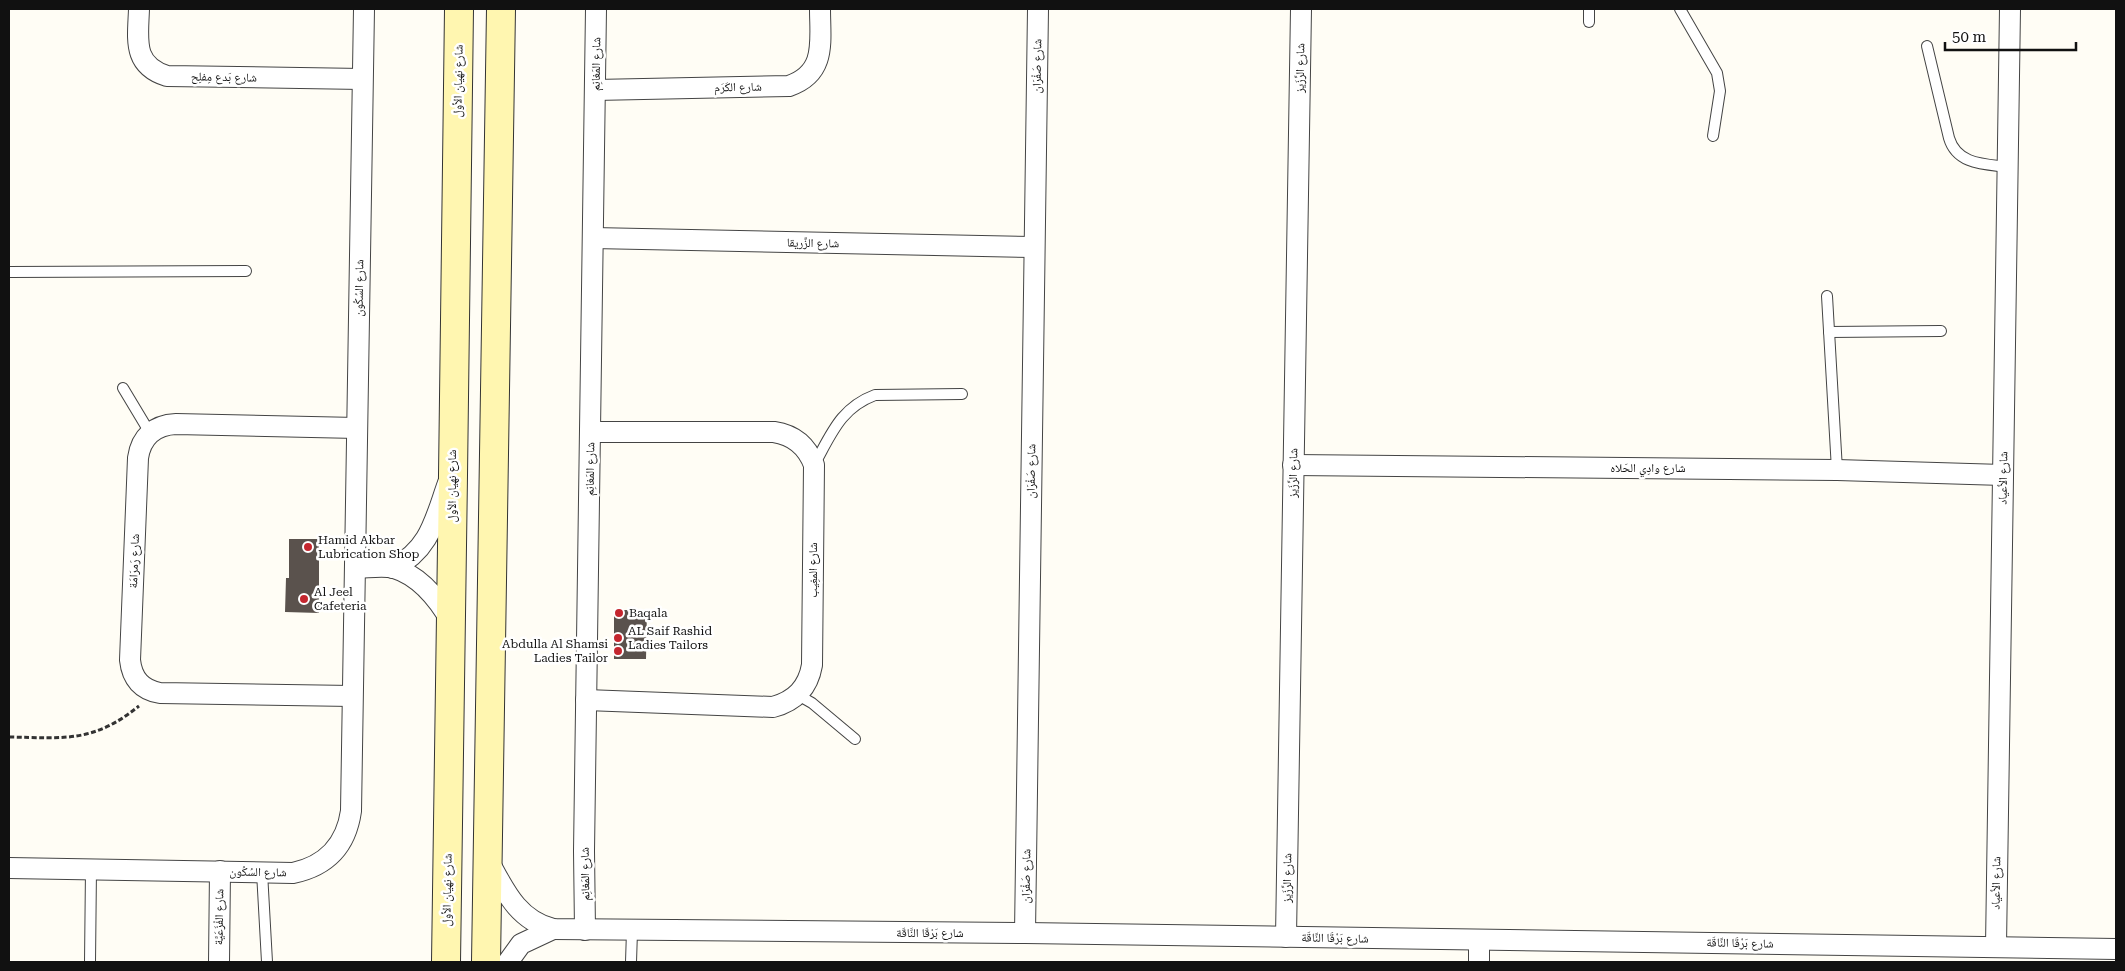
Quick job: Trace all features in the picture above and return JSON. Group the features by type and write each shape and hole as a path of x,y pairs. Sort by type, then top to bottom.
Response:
{"main road":[{"name":"شارع نهيان الأول","path":"446,962 453,624 451,476 459,9"},
{"path":"486,962 501,9"}],"street":[{"name":"شارع بَدع مِفلِح","path":"139,9 138,41 141,57 152,70 167,76 362,79"},
{"name":"شارع السُكُون","path":"9,868 293,873 310,868 326,860 341,843 351,812 364,9"},
{"name":"شارع المَغانِم","path":"585,930 586,700 596,9"},
{"name":"شارع الكَرَم","path":"595,90 789,86 810,74 818,60 820,9"},
{"name":"شارع صَفْرَان","path":"1025,933 1038,9"},
{"name":"شارع الرِّزَيز","path":"1286,938 1300,9"},
{"name":"شارع الأعياد","path":"1996,946 2010,9"},
{"name":"شارع الزِّريقا","path":"593,238 1034,247"},
{"path":"150,433 166,424 357,428"},
{"path":"590,432 781,433 801,443 814,465"},
{"name":"شارع رَمرَامَة","path":"150,433 143,440 138,458 130,660 133,676 138,683 152,692"},
{"name":"شارع المغِيب","path":"798,695 808,681 812,665 814,465"},
{"name":"شارع وادِي الحَلاه","path":"1293,465 1836,470 2003,475"},
{"path":"355,568 393,568 406,561 427,539 451,476"},
{"path":"393,568 422,584 440,603 453,624"},
{"path":"152,692 352,696"},
{"path":"586,700 763,707 782,704 798,695"},
{"name":"شارع بَرْقَا النَّاقَة","path":"488,860 506,892 522,913 531,921 553,929 1025,933 1286,938 1996,946 2017,955 2116,949"},
{"name":"شارع الفْزَعَيَّة","path":"219,962 220,871"},
{"name":"شارع بَرْقَا النَّاقَة","path":"508,962 521,944 553,929"},
{"path":"1479,940 1479,962"}],"lane":[{"path":"1589,9 1589,22"},
{"path":"1680,9 1717,73 1719,99 1713,136"},
{"path":"1927,46 1949,138 1955,151 1966,160 2008,167"},
{"path":"9,272 246,271"},
{"path":"1827,296 1836,470"},
{"path":"1829,332 1941,331"},
{"path":"123,388 150,433"},
{"path":"814,465 841,418 862,400 875,395 962,394"},
{"path":"798,695 812,703 855,739"},
{"path":"90,962 92,869"},
{"path":"262,872 267,962"},
{"path":"632,931 632,962"}],"path":[{"path":"9,736 76,738 93,733 126,717 152,692"}],"building":[{"path":"289,539 319,539 319,613 285,612 286,578 289,578"},
{"path":"614,610 647,610 646,659 614,659"}],"place":[{"name":"Hamid Akbar Lubrication Shop","path":"308,547"},
{"name":"Al Jeel Cafeteria","path":"304,599"},
{"name":"Baqala","path":"619,613"},
{"name":"AL Saif Rashid Ladies Tailors","path":"618,638"},
{"name":"Abdulla Al Shamsi Ladies Tailor","path":"618,651"}]}
